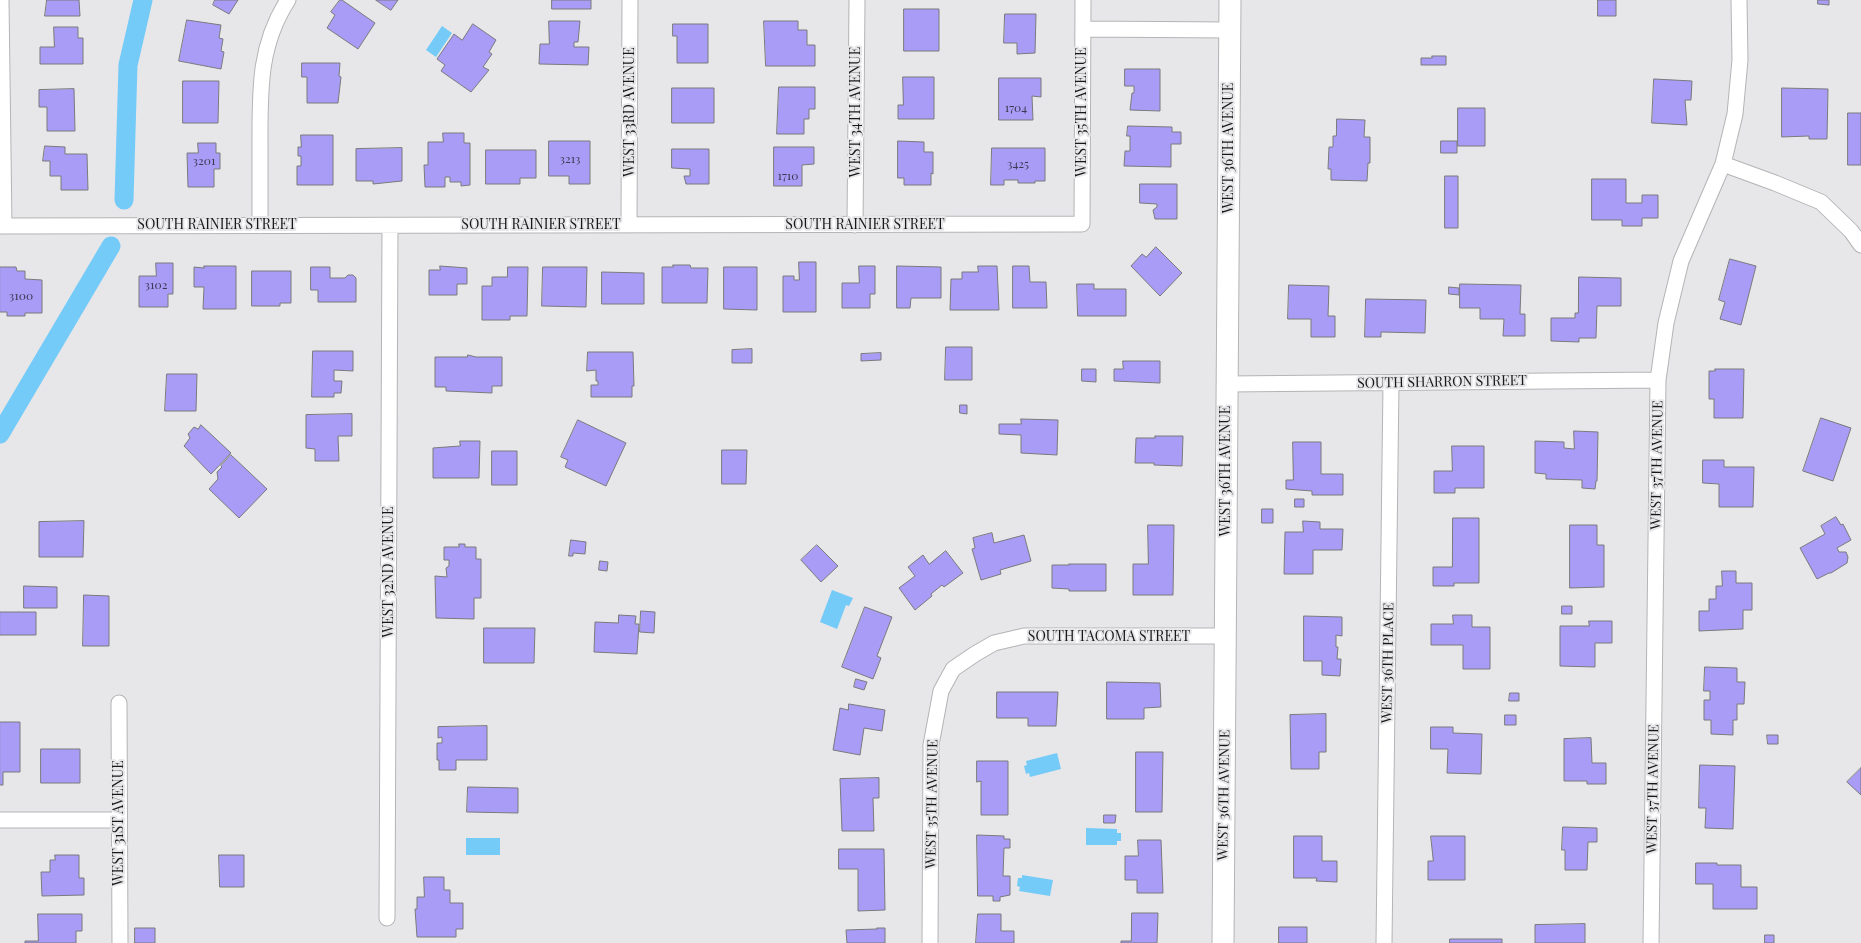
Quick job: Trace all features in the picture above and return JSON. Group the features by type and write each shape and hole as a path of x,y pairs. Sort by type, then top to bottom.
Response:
{"street":[{"path":"1,0 2,226"},
{"path":"260,226 260,90 264,60 270,34 288,0"},
{"name":"WEST 33RD AVENUE","path":"629,225 630,0"},
{"name":"WEST 34TH AVENUE","path":"855,225 857,0"},
{"name":"WEST 35TH AVENUE","path":"1082,224 1083,0"},
{"name":"WEST 36TH AVENUE","path":"1223,943 1230,0"},
{"name":"WEST 37TH AVENUE","path":"1651,943 1658,380 1666,323 1681,261 1723,164 1735,114 1740,60 1739,0"},
{"path":"1083,29 1230,30"},
{"path":"1723,164 1821,202 1856,228 1861,245"},
{"name":"SOUTH RAINIER STREET","path":"2,226 1082,224"},
{"name":"WEST 32ND AVENUE","path":"387,918 390,226"},
{"name":"SOUTH SHARRON STREET","path":"1227,384 1658,380"},
{"name":"WEST 36TH PLACE","path":"1384,943 1390,383"},
{"name":"SOUTH TACOMA STREET","path":"953,669 994,644 1024,636 1226,636"},
{"name":"WEST 35TH AVENUE","path":"930,943 931,745 941,691 953,669"},
{"name":"WEST 31ST AVENUE","path":"119,703 120,943"},
{"path":"0,820 119,820"}],"water":[{"path":"442,26 452,33 436,57 426,50"},
{"path":"832,590 853,598 849,606 846,605 837,629 820,622"},
{"path":"1057,753 1061,769 1030,777 1029,773 1026,774 1024,766 1027,765 1026,761"},
{"path":"1086,828 1117,829 1117,833 1121,833 1121,841 1117,841 1117,845 1086,845"},
{"path":"466,838 500,838 500,855 466,855"},
{"path":"1022,875 1053,880 1050,896 1019,891 1020,887 1017,886 1018,878 1022,878"}],"building":[{"path":"47,0 79,0 80,16 45,16"},
{"path":"215,0 238,0 229,14 213,5"},
{"path":"340,0 375,23 358,49 327,28 335,15 331,12"},
{"path":"376,0 398,0 391,10"},
{"path":"552,0 591,0 591,9 552,9"},
{"path":"1598,0 1616,0 1616,16 1598,16"},
{"path":"1818,0 1829,0 1829,5 1818,4"},
{"path":"904,9 939,9 939,51 904,51"},
{"path":"1005,14 1036,14 1035,53 1017,54 1017,43 1004,43"},
{"path":"187,20 221,25 219,38 223,39 221,51 224,52 221,69 179,61"},
{"path":"549,21 580,21 578,42 574,42 574,47 589,47 588,65 539,64 540,44 549,44"},
{"path":"764,21 798,21 798,30 807,30 807,45 815,45 815,66 766,66"},
{"path":"473,24 496,40 489,52 492,54 483,67 489,70 471,92 441,71 445,65 437,59 454,34 462,40"},
{"path":"673,24 708,24 708,63 677,63 677,36 673,36"},
{"path":"54,27 78,27 78,38 83,38 83,64 40,64 40,47 54,47"},
{"path":"1432,56 1446,56 1446,65 1421,65 1421,58 1432,58"},
{"path":"302,63 340,63 339,76 341,77 338,103 307,103 307,77 302,77"},
{"path":"1125,69 1160,69 1160,111 1130,110 1134,86 1125,86"},
{"path":"903,77 934,77 934,119 898,119 898,105 903,105"},
{"path":"999,78 1041,78 1041,97 1032,96 1033,120 999,120"},
{"path":"1654,79 1692,81 1691,100 1685,100 1687,125 1652,123"},
{"path":"183,81 219,81 218,123 183,123"},
{"path":"779,87 815,87 815,109 809,109 809,119 804,119 804,134 777,134"},
{"path":"672,88 714,88 714,123 672,123"},
{"path":"1782,88 1828,89 1827,139 1809,139 1809,136 1782,137"},
{"path":"74,89 75,131 47,131 47,107 39,107 39,90"},
{"path":"1458,108 1485,108 1485,146 1458,146"},
{"path":"1848,113 1861,113 1861,165 1848,165"},
{"path":"1337,119 1365,120 1364,137 1370,137 1370,163 1368,163 1367,181 1331,180 1331,169 1328,169 1329,147 1333,147 1333,136 1336,136"},
{"path":"1128,126 1172,127 1172,132 1181,132 1181,144 1171,144 1171,167 1124,166 1125,151 1130,151 1130,136 1127,136"},
{"path":"443,133 464,133 464,143 470,143 470,185 461,186 461,182 450,182 450,177 445,177 445,187 425,187 424,165 428,165 428,142 443,142"},
{"path":"301,135 333,135 333,185 297,185 297,166 301,166 301,156 298,156 298,147 301,147"},
{"path":"549,141 590,141 590,184 569,184 569,176 549,176"},
{"path":"898,141 924,142 924,152 933,152 933,174 931,173 931,185 904,185 904,178 898,178"},
{"path":"1441,141 1457,141 1457,153 1441,153"},
{"path":"198,143 216,143 216,153 220,153 220,169 214,169 214,187 188,187 187,153 198,153"},
{"path":"45,146 65,147 65,154 87,154 88,190 61,190 61,176 50,176 50,161 43,161"},
{"path":"774,147 814,147 814,164 802,165 802,186 774,186"},
{"path":"402,148 402,181 373,184 373,181 356,181 356,149"},
{"path":"992,148 1045,148 1045,181 1035,181 1035,183 1018,183 1018,180 1004,180 1004,185 991,185"},
{"path":"672,149 709,149 709,184 686,184 684,176 690,176 690,169 672,168"},
{"path":"486,150 536,150 536,178 520,178 520,184 486,184"},
{"path":"1445,176 1458,176 1458,228 1445,228"},
{"path":"1592,179 1626,179 1626,203 1642,203 1642,195 1658,195 1658,218 1642,218 1642,226 1622,226 1622,220 1592,220"},
{"path":"1140,184 1177,184 1177,219 1155,219 1153,210 1157,207 1157,204 1140,203"},
{"path":"1156,247 1182,273 1160,296 1131,266 1142,254 1146,257"},
{"path":"1730,259 1756,266 1741,325 1720,319 1725,302 1719,300"},
{"path":"799,262 816,262 816,312 783,312 783,276 794,276 794,280 799,280"},
{"path":"156,263 173,263 173,294 168,294 168,307 139,307 139,276 156,276"},
{"path":"673,265 690,265 691,268 708,268 707,303 662,303 662,267 673,267"},
{"path":"204,266 236,266 236,309 203,309 204,287 194,287 194,267 204,268"},
{"path":"440,266 467,268 467,284 457,284 457,295 429,295 429,270 440,270"},
{"path":"859,266 875,266 875,294 870,294 870,308 842,308 842,283 859,283"},
{"path":"897,266 941,267 941,298 911,298 910,308 897,308"},
{"path":"978,266 997,266 999,310 950,310 951,279 962,279 962,272 978,272"},
{"path":"1013,266 1029,266 1030,282 1046,282 1047,308 1013,308"},
{"path":"0,267 16,267 17,271 25,271 25,279 42,280 42,313 25,313 25,316 7,316 7,312 0,312"},
{"path":"311,267 330,267 330,278 345,278 348,275 353,275 356,278 356,302 318,302 318,290 311,290"},
{"path":"508,267 528,267 527,316 510,316 510,320 482,320 482,286 492,286 492,277 507,277"},
{"path":"543,267 587,267 586,307 542,306"},
{"path":"724,267 757,267 757,310 724,309"},
{"path":"252,271 291,271 291,303 280,303 280,306 252,306"},
{"path":"602,272 644,273 644,304 602,304"},
{"path":"1579,277 1621,278 1621,306 1597,306 1596,338 1579,338 1579,342 1551,341 1551,318 1575,318 1575,313 1578,313"},
{"path":"1077,284 1094,284 1094,289 1126,289 1126,316 1078,316"},
{"path":"1460,284 1521,285 1520,314 1525,314 1525,336 1503,336 1504,319 1480,319 1480,308 1460,308"},
{"path":"1289,285 1329,286 1328,316 1335,316 1335,337 1311,337 1311,319 1288,319"},
{"path":"1449,287 1459,288 1459,295 1449,294"},
{"path":"1366,299 1426,300 1425,333 1381,332 1381,337 1365,337"},
{"path":"946,347 972,347 972,380 945,380"},
{"path":"752,349 752,363 732,363 732,350"},
{"path":"313,351 353,351 353,371 334,370 334,381 342,381 341,393 334,393 334,397 312,397"},
{"path":"588,352 633,352 634,386 632,386 632,397 591,397 591,385 598,385 598,381 596,381 596,370 587,371"},
{"path":"881,353 881,360 861,361 861,354"},
{"path":"468,355 476,357 502,357 502,386 492,386 492,393 446,391 446,387 435,387 435,357 467,357"},
{"path":"1123,361 1160,361 1160,383 1114,381 1114,369 1123,369"},
{"path":"1082,369 1096,369 1096,382 1082,381"},
{"path":"1715,369 1744,369 1743,418 1714,418 1714,399 1709,399 1709,371 1715,371"},
{"path":"167,374 197,374 196,411 165,411"},
{"path":"960,405 967,405 967,414 960,413"},
{"path":"352,414 352,436 338,436 339,461 315,461 315,449 306,448 306,415"},
{"path":"1821,418 1851,428 1833,481 1803,471"},
{"path":"1021,419 1058,420 1057,455 1021,453 1021,435 999,434 999,424 1021,424"},
{"path":"578,420 626,443 606,486 565,467 568,460 561,457"},
{"path":"201,425 231,453 211,474 184,446 190,438 188,434 194,427 198,429"},
{"path":"1574,431 1598,432 1597,481 1595,489 1582,488 1582,480 1546,479 1546,474 1535,473 1535,441 1564,442 1564,448 1574,449"},
{"path":"1155,436 1183,436 1182,466 1154,465 1154,463 1135,463 1136,438 1155,438"},
{"path":"460,441 480,441 479,478 433,478 433,448 460,446"},
{"path":"1293,442 1321,442 1321,474 1343,474 1343,495 1312,495 1312,491 1286,489 1286,480 1293,480"},
{"path":"1452,446 1484,446 1484,488 1455,488 1455,493 1434,493 1434,471 1452,471"},
{"path":"722,450 747,450 746,484 722,484"},
{"path":"492,451 517,451 517,485 492,485"},
{"path":"231,455 267,489 239,518 209,489 218,479 217,472"},
{"path":"1703,460 1724,460 1724,467 1754,467 1753,507 1719,507 1719,484 1703,483"},
{"path":"1295,499 1304,499 1304,507 1295,507"},
{"path":"1262,509 1273,509 1273,523 1262,523"},
{"path":"1836,517 1841,525 1843,524 1851,540 1837,548 1839,552 1846,552 1848,557 1847,563 1831,573 1817,579 1800,548 1825,534 1821,526"},
{"path":"1453,518 1479,518 1479,583 1454,583 1454,586 1433,586 1433,567 1452,567"},
{"path":"84,521 83,557 39,557 39,522"},
{"path":"1303,521 1320,522 1320,529 1343,529 1342,550 1313,550 1313,574 1284,574 1285,532 1303,532"},
{"path":"1148,525 1174,525 1173,595 1133,595 1133,564 1148,564"},
{"path":"1570,525 1597,525 1597,545 1604,545 1604,587 1570,588"},
{"path":"992,533 994,543 1024,535 1031,561 1000,570 1001,574 981,580 972,549 975,548 973,538"},
{"path":"571,540 586,542 585,554 573,553 573,556 569,556"},
{"path":"459,544 465,544 465,547 476,547 476,559 481,559 481,598 474,598 474,619 436,618 435,576 447,577 446,568 449,566 449,560 444,560 444,547 459,547"},
{"path":"817,545 838,566 821,582 801,560"},
{"path":"946,551 963,573 944,587 942,585 931,594 932,596 915,610 899,588 915,576 908,567 923,555 929,564"},
{"path":"600,561 608,562 607,571 599,570"},
{"path":"1106,564 1106,591 1069,591 1069,589 1052,588 1052,565"},
{"path":"1722,571 1736,571 1736,583 1752,583 1752,610 1743,610 1743,629 1699,631 1699,611 1709,611 1709,599 1716,599 1716,586 1722,586"},
{"path":"24,586 57,587 57,608 24,608"},
{"path":"84,595 109,596 109,646 83,646"},
{"path":"1562,606 1572,606 1572,614 1562,614"},
{"path":"865,607 892,617 877,656 881,658 873,679 842,667"},
{"path":"641,611 655,612 654,633 640,632"},
{"path":"0,612 36,612 36,635 0,635"},
{"path":"619,615 636,616 635,624 639,624 637,654 594,652 595,622 618,623"},
{"path":"1453,615 1472,615 1472,627 1490,627 1490,669 1463,669 1463,645 1431,645 1431,624 1453,624"},
{"path":"1304,616 1342,617 1342,636 1336,635 1336,647 1338,647 1337,659 1341,659 1340,676 1322,675 1322,661 1304,661"},
{"path":"1589,621 1612,621 1612,643 1595,643 1595,667 1560,666 1560,626 1589,626"},
{"path":"484,628 535,628 534,663 484,663"},
{"path":"1705,667 1737,668 1737,682 1745,682 1744,704 1737,704 1737,720 1733,720 1733,735 1711,734 1711,720 1704,720 1704,700 1710,700 1710,691 1704,691"},
{"path":"856,679 867,682 864,690 854,687"},
{"path":"1107,682 1160,683 1161,707 1144,708 1144,719 1107,719"},
{"path":"997,692 1058,692 1056,726 1028,726 1028,718 997,718"},
{"path":"1510,693 1519,693 1519,701 1509,701"},
{"path":"849,704 885,710 882,731 864,728 860,755 833,750 840,708 848,710"},
{"path":"1326,714 1326,752 1319,752 1319,769 1291,769 1290,715"},
{"path":"1505,715 1516,715 1516,725 1505,725"},
{"path":"0,722 20,722 20,772 3,772 3,785 0,785"},
{"path":"487,726 487,760 456,760 456,770 439,770 439,760 437,760 437,743 442,743 442,737 438,738 438,727"},
{"path":"1431,727 1453,727 1453,733 1482,734 1481,774 1447,773 1448,749 1431,749"},
{"path":"1767,735 1778,735 1778,744 1768,744"},
{"path":"1591,738 1592,763 1606,763 1606,784 1587,784 1587,781 1564,781 1564,739"},
{"path":"41,749 80,749 80,783 41,783"},
{"path":"1136,752 1163,752 1162,812 1136,812"},
{"path":"977,761 1008,761 1008,815 981,815 981,781 977,782"},
{"path":"1700,765 1735,766 1733,829 1705,828 1706,808 1699,808"},
{"path":"1861,768 1861,795 1847,782"},
{"path":"879,778 879,798 873,798 874,831 842,831 840,779"},
{"path":"468,787 518,788 518,813 467,812"},
{"path":"1104,815 1116,815 1115,823 1104,823"},
{"path":"1563,827 1597,828 1597,842 1588,842 1587,870 1565,870 1565,850 1562,850"},
{"path":"977,835 1004,836 1004,839 1010,839 1010,848 1004,848 1003,876 1010,876 1010,895 1000,897 1000,901 993,901 993,896 978,896"},
{"path":"1294,836 1322,836 1322,861 1337,861 1337,882 1316,881 1317,878 1294,878"},
{"path":"1431,836 1465,836 1465,880 1428,880 1428,861 1433,861"},
{"path":"1138,840 1161,840 1163,893 1137,893 1137,880 1125,880 1125,856 1138,856"},
{"path":"839,849 884,849 885,910 858,911 858,869 839,869"},
{"path":"55,855 79,855 79,878 84,878 84,895 42,896 41,872 50,872 50,860 55,860"},
{"path":"219,855 244,855 244,887 220,887"},
{"path":"1696,863 1741,865 1741,887 1757,887 1757,909 1713,909 1713,884 1696,884"},
{"path":"424,877 444,877 444,890 450,890 450,903 463,903 463,929 456,929 456,937 417,937 415,909 417,909 417,897 424,897"},
{"path":"1132,913 1158,913 1157,943 1121,943 1121,941 1131,941"},
{"path":"38,914 82,914 82,931 76,931 76,943 25,943 25,941 38,941"},
{"path":"978,914 1001,914 1001,931 1014,931 1014,943 976,943"},
{"path":"1585,924 1585,943 1535,943 1535,925"},
{"path":"1279,927 1307,927 1307,943 1279,943"},
{"path":"135,928 155,928 155,943 135,943"},
{"path":"885,928 885,943 847,943 846,930"},
{"path":"1765,935 1774,935 1774,943 1765,943"},
{"path":"1450,939 1502,939 1502,943 1450,943"}],"waterway":[{"path":"124,200 128,65 143,0"},
{"path":"0,434 111,246"}]}
